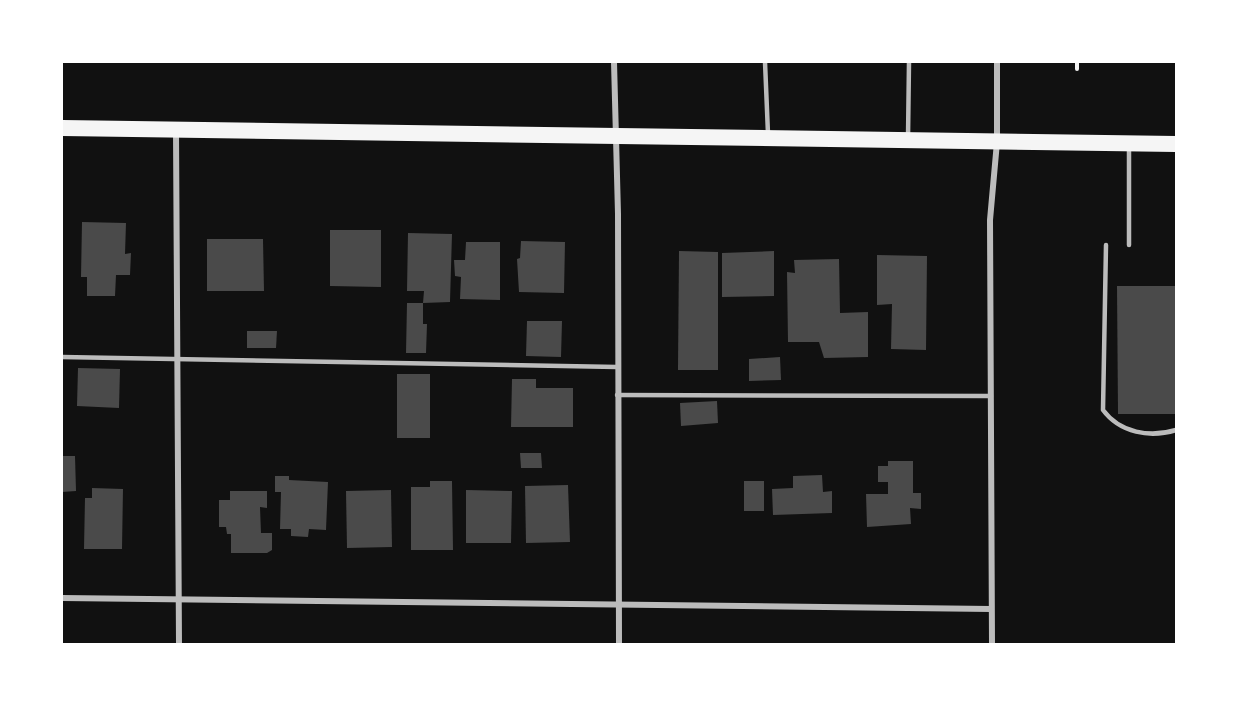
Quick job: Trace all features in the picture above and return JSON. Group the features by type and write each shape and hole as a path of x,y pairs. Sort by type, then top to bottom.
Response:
{"highway":[{"path":"62,129 1176,144"}],"street":[{"path":"614,62 617,136 619,645"},
{"path":"993,645 990,220 998,142 997,62"},
{"path":"176,130 179,645"},
{"path":"62,598 179,598 619,607 991,609"}],"lane":[{"path":"765,62 768,139"},
{"path":"908,141 909,62"},
{"path":"1129,144 1129,245"},
{"path":"1106,245 1103,410 1113,423 1134,432 1166,433 1176,430"},
{"path":"62,357 177,361 617,367"},
{"path":"617,395 992,396"}],"path":[{"path":"1077,62 1077,69"}],"building":[{"path":"82,222 126,223 125,254 131,253 130,275 116,275 115,296 87,296 87,277 81,277"},
{"path":"330,230 381,230 381,287 330,286"},
{"path":"408,233 452,234 450,302 423,303 424,291 407,291"},
{"path":"207,239 263,239 264,291 207,291"},
{"path":"521,241 565,242 564,293 519,292 517,259 520,258"},
{"path":"466,242 500,242 500,300 460,299 461,277 455,276 454,260 465,260"},
{"path":"679,251 718,252 718,370 678,370"},
{"path":"774,251 774,296 722,297 722,253"},
{"path":"877,255 927,256 926,350 891,349 892,304 877,305"},
{"path":"839,259 840,313 868,312 868,357 824,358 819,342 788,342 787,272 795,273 794,260"},
{"path":"1117,286 1175,286 1175,414 1118,414"},
{"path":"407,303 423,303 423,324 427,324 426,353 406,353"},
{"path":"527,321 562,321 561,357 526,356"},
{"path":"247,331 277,331 276,348 247,348"},
{"path":"780,357 781,380 749,381 749,359"},
{"path":"78,368 120,369 119,408 77,406"},
{"path":"397,374 430,374 430,438 397,438"},
{"path":"512,379 536,379 536,388 573,388 573,427 511,427"},
{"path":"717,401 718,423 681,426 680,403"},
{"path":"520,453 541,453 542,468 521,468"},
{"path":"62,456 75,456 76,491 62,492"},
{"path":"888,461 913,461 913,493 921,493 921,509 910,508 911,524 867,527 866,494 888,494 888,482 878,482 878,466 888,466"},
{"path":"822,475 823,492 832,491 832,513 773,515 772,489 793,488 793,476"},
{"path":"275,476 289,476 289,480 328,482 326,530 309,529 308,537 291,536 291,529 280,529 281,492 275,492"},
{"path":"430,481 452,481 453,550 411,550 411,487 430,487"},
{"path":"744,481 764,481 764,511 744,511"},
{"path":"568,485 570,542 526,543 525,486"},
{"path":"92,488 123,489 122,549 84,549 85,498 92,498"},
{"path":"391,490 392,547 347,548 346,491"},
{"path":"466,490 512,491 511,543 466,543"},
{"path":"230,491 267,491 267,508 260,507 261,533 272,533 272,550 267,553 231,553 231,534 227,534 226,527 219,527 219,500 230,500"}]}
